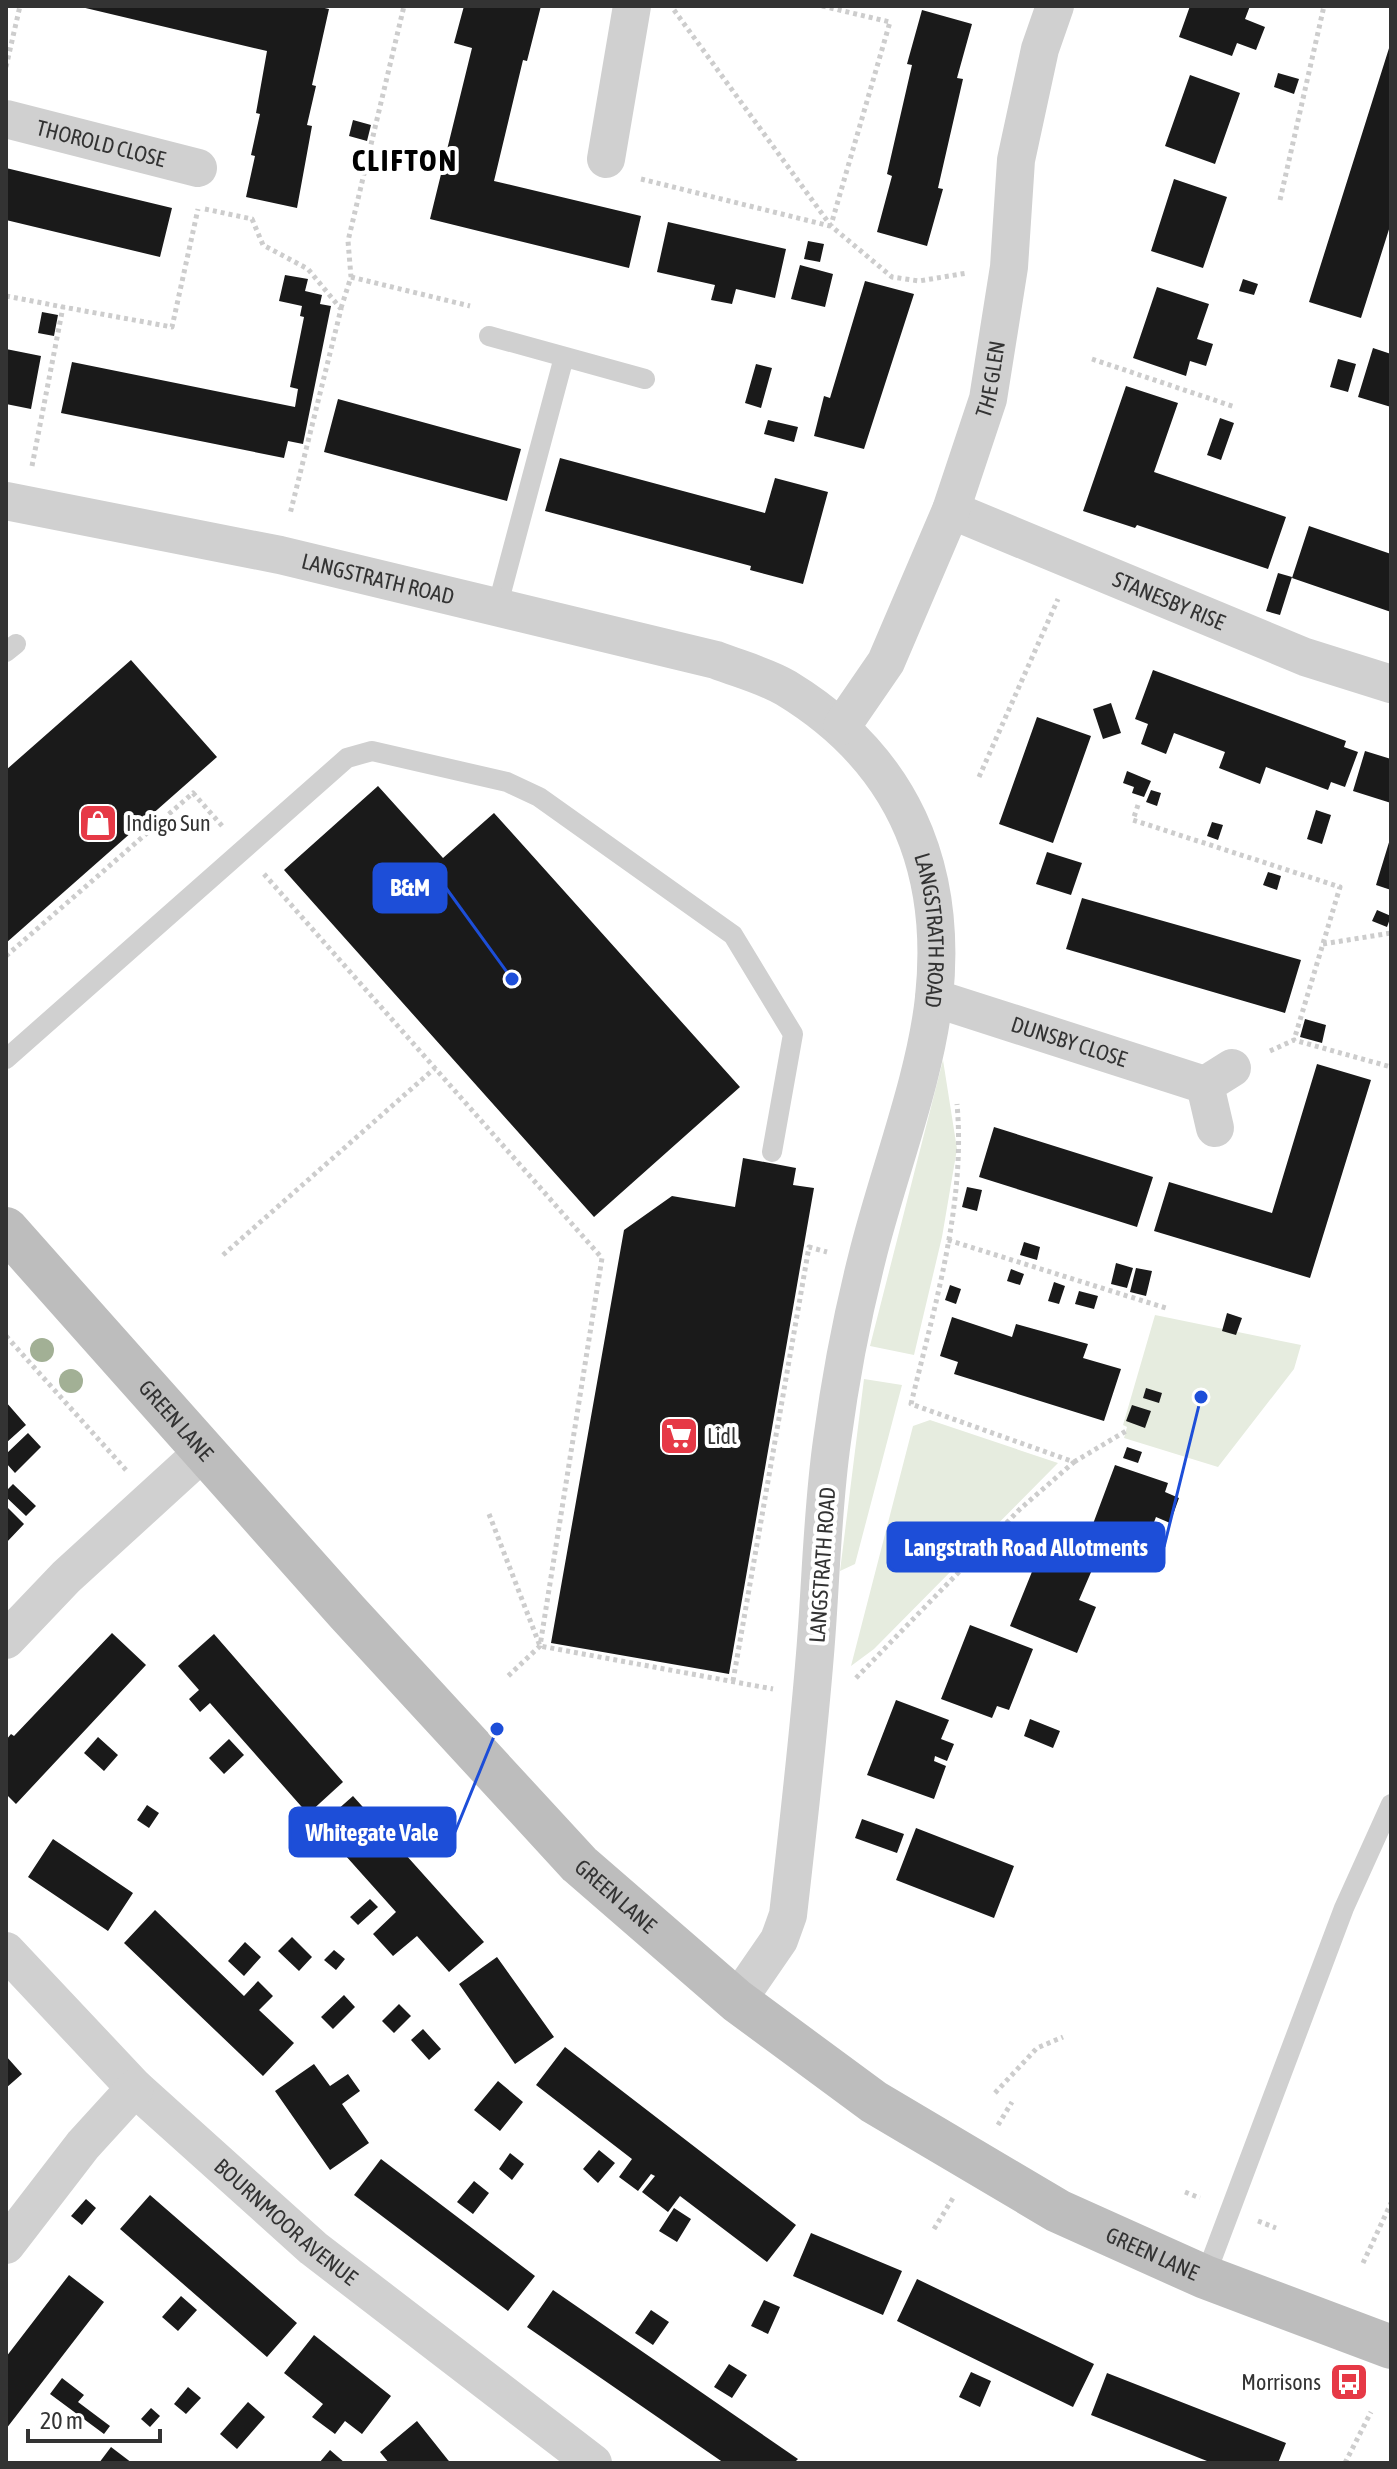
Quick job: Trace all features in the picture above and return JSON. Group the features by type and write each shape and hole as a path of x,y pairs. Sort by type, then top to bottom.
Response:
{"street":[{"path":"606,159 632,6"},
{"name":"THE GLEN","path":"842,726 886,662 951,510 988,399 1009,267 1016,160 1040,49 1055,6"},
{"name":"THOROLD CLOSE","path":"6,119 198,168"},
{"name":"LANGSTRATH ROAD","path":"15,503 280,555 716,660 783,686 842,726 876,763 905,810 923,858 937,930 934,998 927,1039 866,1260 832,1442 812,1697 788,1915 779,1940 737,2001"},
{"name":"STANESBY RISE","path":"951,510 1305,657 1391,684"},
{"name":"DUNSBY CLOSE","path":"934,998 1218,1077"},
{"path":"1215,1128 1218,1077"},
{"name":"GREEN LANE","path":"6,1229 579,1864 737,2001 874,2102 1058,2211 1205,2277 1391,2347"},
{"path":"6,1640 66,1577 204,1451"},
{"name":"BOURNMOOR AVENUE","path":"6,1951 135,2088 313,2248 593,2463"},
{"path":"6,2245 83,2145 135,2088"}],"lane":[{"path":"489,336 645,379"},
{"path":"497,608 564,357"},
{"path":"6,1059 347,758 372,751 507,782 539,797 733,935 793,1034 772,1152"},
{"path":"1205,2277 1344,1908 1391,1804"}],"path":[{"path":"6,67 20,6"},
{"path":"280,555 351,277 348,241 404,6"},
{"path":"671,6 831,226 892,277 919,281 1009,267"},
{"path":"822,6 890,22 831,226"},
{"path":"1280,200 1324,6"},
{"path":"606,159 623,174 831,226"},
{"path":"6,296 172,327 205,181 198,168"},
{"path":"199,208 252,219 263,245 308,269 341,309"},
{"path":"351,277 470,306"},
{"path":"15,503 63,307"},
{"path":"1092,359 1235,407"},
{"path":"979,777 1064,587"},
{"path":"6,956 193,793 602,1258 540,1646 506,1678"},
{"path":"1138,805 1133,820 1340,887 1294,1040"},
{"path":"1323,944 1391,933"},
{"path":"1218,1077 1294,1040 1391,1067"},
{"path":"223,1255 435,1068"},
{"path":"956,1091 961,1151 948,1240 911,1404 1074,1462"},
{"path":"948,1240 1169,1309"},
{"path":"733,1681 809,1247 824,1251"},
{"path":"6,1336 136,1482"},
{"path":"851,1683 1020,1509 1074,1462 1126,1431"},
{"path":"489,1514 540,1646"},
{"path":"540,1646 762,1686"},
{"path":"995,2093 1037,2048 1063,2037"},
{"path":"1363,2263 1391,2203"},
{"path":"1345,2463 1371,2412"}],"shaded area":[{"path":"943,1060 957,1149 942,1237 914,1355 870,1346"},
{"path":"1155,1315 1301,1345 1294,1369 1218,1467 1124,1438 1127,1427 1123,1425"},
{"path":"864,1379 902,1385 855,1564 840,1571"},
{"path":"930,1420 1058,1463 874,1649 851,1666 913,1426"}],"building":[{"path":"77,6 316,6 329,9 312,85 316,86 307,125 312,126 297,208 246,197 255,156 251,155 260,114 256,113 267,51"},
{"path":"464,6 541,6 527,61 523,60 494,181 641,216 629,268 430,219 472,48 454,43"},
{"path":"1190,6 1250,6 1245,19 1265,27 1256,50 1237,43 1232,56 1179,37"},
{"path":"922,10 972,24 957,78 963,79 938,188 943,189 927,246 877,232 892,176 887,174 912,65 907,64"},
{"path":"1390,45 1391,223 1361,318 1309,302"},
{"path":"1278,73 1299,79 1294,94 1274,87"},
{"path":"1190,75 1240,93 1215,164 1165,146"},
{"path":"353,120 371,125 367,141 349,136"},
{"path":"6,168 172,208 160,257 6,220"},
{"path":"1174,179 1227,197 1203,268 1151,251"},
{"path":"668,222 786,249 775,298 736,289 732,304 711,300 715,285 657,272"},
{"path":"808,241 824,244 820,262 804,259"},
{"path":"800,265 833,274 825,307 791,299"},
{"path":"285,275 308,279 305,291 322,295 320,304 331,306 303,444 288,441 284,458 61,413 72,362 295,407 298,389 290,387 304,317 300,316 302,306 279,301"},
{"path":"1243,279 1258,284 1254,295 1239,291"},
{"path":"865,281 914,294 864,449 814,436 824,396 830,398"},
{"path":"1157,287 1209,304 1197,339 1213,344 1206,366 1190,361 1186,376 1133,358"},
{"path":"42,312 58,315 54,336 38,333"},
{"path":"1373,348 1391,354 1391,407 1358,397"},
{"path":"6,349 41,356 31,409 6,404"},
{"path":"1338,359 1356,364 1348,392 1330,387"},
{"path":"756,364 772,368 761,408 745,403"},
{"path":"1126,386 1178,403 1154,472 1286,517 1268,569 1137,525 1135,528 1083,511"},
{"path":"338,399 521,449 507,501 324,452"},
{"path":"1220,418 1234,423 1221,460 1207,455"},
{"path":"768,420 798,427 794,442 764,434"},
{"path":"560,458 765,513 775,478 828,492 803,584 750,570 751,566 545,511"},
{"path":"1309,526 1391,554 1391,612 1292,578"},
{"path":"1278,573 1292,577 1280,615 1266,611"},
{"path":"131,660 217,757 6,943 6,770"},
{"path":"1153,670 1346,741 1344,747 1358,752 1345,787 1331,782 1328,790 1266,767 1260,784 1219,768 1225,752 1174,733 1166,754 1141,744 1148,724 1135,719"},
{"path":"1111,703 1121,733 1103,739 1093,709"},
{"path":"1037,717 1091,736 1053,843 999,824"},
{"path":"1365,751 1391,759 1391,803 1353,791"},
{"path":"1127,771 1151,781 1144,797 1132,793 1134,787 1123,783"},
{"path":"378,786 443,858 494,813 740,1087 594,1217 284,870"},
{"path":"1151,790 1161,793 1157,806 1146,802"},
{"path":"1316,810 1331,815 1322,844 1307,839"},
{"path":"1212,822 1223,825 1218,840 1207,836"},
{"path":"1391,839 1391,890 1376,885"},
{"path":"1047,852 1082,863 1071,895 1036,884"},
{"path":"1268,872 1281,876 1277,890 1263,885"},
{"path":"1082,898 1301,960 1285,1013 1066,949"},
{"path":"1377,910 1391,916 1387,927 1372,921"},
{"path":"1305,1019 1326,1025 1322,1043 1300,1037"},
{"path":"1317,1064 1371,1080 1310,1278 1154,1231 1169,1182 1272,1213"},
{"path":"994,1127 1153,1177 1137,1227 979,1177"},
{"name":"Lidl","path":"743,1158 796,1168 793,1185 814,1188 729,1674 551,1643 624,1230 672,1196 735,1207"},
{"path":"967,1187 982,1190 977,1211 962,1207"},
{"path":"1024,1242 1040,1247 1037,1260 1020,1255"},
{"path":"1116,1263 1133,1268 1127,1288 1111,1284"},
{"path":"1136,1268 1152,1271 1146,1296 1130,1292"},
{"path":"1011,1269 1024,1274 1020,1285 1007,1281"},
{"path":"1054,1282 1065,1286 1059,1304 1048,1301"},
{"path":"950,1285 961,1289 956,1304 945,1300"},
{"path":"1079,1291 1098,1296 1094,1309 1075,1304"},
{"path":"1227,1313 1242,1318 1236,1335 1222,1331"},
{"path":"952,1317 1012,1337 1016,1324 1088,1344 1083,1358 1121,1369 1104,1421 954,1374 958,1362 940,1356"},
{"path":"1146,1388 1162,1393 1159,1403 1143,1398"},
{"path":"6,1402 26,1425 6,1443"},
{"path":"1132,1405 1151,1411 1145,1428 1126,1421"},
{"path":"28,1433 41,1447 15,1473 6,1463 6,1454"},
{"path":"1127,1447 1142,1452 1138,1463 1123,1458"},
{"path":"1115,1465 1168,1483 1165,1492 1179,1498 1170,1523 1156,1517 1140,1559 1087,1540"},
{"path":"13,1484 36,1506 26,1516 6,1497 6,1491"},
{"path":"6,1506 24,1524 6,1543"},
{"path":"1044,1542 1095,1563 1079,1600 1096,1607 1077,1653 1010,1626"},
{"path":"970,1625 1033,1649 1009,1710 997,1706 992,1718 941,1699"},
{"path":"112,1633 146,1665 16,1804 6,1794 6,1740 11,1734 14,1736"},
{"path":"214,1634 343,1782 308,1814 210,1703 200,1712 189,1699 199,1690 178,1666"},
{"path":"896,1700 949,1720 941,1739 954,1744 947,1761 935,1756 934,1761 946,1766 934,1799 867,1775"},
{"path":"1030,1719 1060,1731 1053,1748 1024,1736"},
{"path":"98,1737 118,1755 104,1771 84,1753"},
{"path":"229,1739 244,1755 224,1774 209,1758"},
{"path":"353,1796 484,1942 449,1972 417,1936 393,1956 373,1934 396,1912 319,1826"},
{"path":"147,1805 159,1813 149,1828 137,1820"},
{"path":"862,1819 904,1834 897,1853 855,1838"},
{"path":"916,1828 1014,1866 994,1918 896,1880"},
{"path":"53,1839 133,1893 108,1931 28,1877"},
{"path":"370,1899 378,1907 358,1925 350,1917"},
{"path":"155,1910 244,1996 258,1981 273,1996 259,2010 294,2043 263,2076 124,1943"},
{"path":"292,1937 312,1957 299,1971 278,1951"},
{"path":"245,1942 261,1957 244,1976 228,1961"},
{"path":"334,1950 345,1959 336,1970 324,1960"},
{"path":"497,1957 554,2037 515,2064 459,1984"},
{"path":"344,1995 355,2007 333,2029 321,2017"},
{"path":"399,2004 411,2016 394,2033 382,2021"},
{"path":"423,2029 441,2049 429,2060 411,2040"},
{"path":"565,2047 796,2225 767,2262 680,2196 668,2212 642,2192 655,2176 651,2174 638,2191 619,2177 632,2159 536,2085"},
{"path":"6,2056 22,2074 6,2088"},
{"path":"314,2064 330,2086 348,2074 360,2091 342,2104 369,2143 330,2170 275,2091"},
{"path":"498,2081 523,2102 500,2131 474,2110"},
{"path":"599,2150 615,2163 598,2183 583,2169"},
{"path":"510,2153 524,2164 512,2180 499,2169"},
{"path":"381,2159 535,2276 508,2311 354,2195"},
{"path":"474,2181 489,2193 473,2214 457,2202"},
{"path":"150,2195 297,2323 267,2357 120,2229"},
{"path":"86,2199 96,2208 82,2225 71,2216"},
{"path":"674,2208 691,2219 677,2242 659,2231"},
{"path":"811,2233 902,2271 883,2315 793,2276"},
{"path":"69,2275 104,2302 6,2429 6,2357"},
{"path":"917,2279 1094,2364 1073,2407 897,2321"},
{"path":"553,2290 798,2459 794,2463 724,2463 527,2327"},
{"path":"181,2296 197,2310 178,2331 162,2317"},
{"path":"764,2300 780,2307 768,2334 751,2326"},
{"path":"651,2310 669,2322 653,2345 635,2333"},
{"path":"314,2335 391,2396 362,2434 345,2421 335,2434 312,2417 323,2404 284,2373"},
{"path":"729,2364 747,2375 732,2398 714,2387"},
{"path":"971,2372 991,2381 980,2407 959,2397"},
{"path":"1107,2373 1286,2443 1278,2463 1212,2463 1091,2415"},
{"path":"62,2378 84,2395 78,2402 110,2426 104,2434 50,2394"},
{"path":"188,2387 201,2398 186,2414 174,2404"},
{"path":"248,2402 265,2417 237,2449 220,2434"},
{"path":"151,2408 160,2416 150,2427 141,2419"},
{"path":"417,2421 451,2463 389,2463 380,2452"},
{"path":"111,2447 132,2463 99,2463"},
{"path":"330,2450 345,2463 319,2463"}],"place":[{"name":"Indigo Sun","path":"98,823"},
{"name":"B&M","path":"512,979"},
{"name":"Langstrath Road Allotments","path":"1201,1397"},
{"name":"Lidl","path":"679,1436"},
{"name":"Whitegate Vale","path":"497,1729"},
{"name":"Morrisons","path":"1349,2382"}],"district":[{"name":"CLIFTON","path":"405,161"}]}
